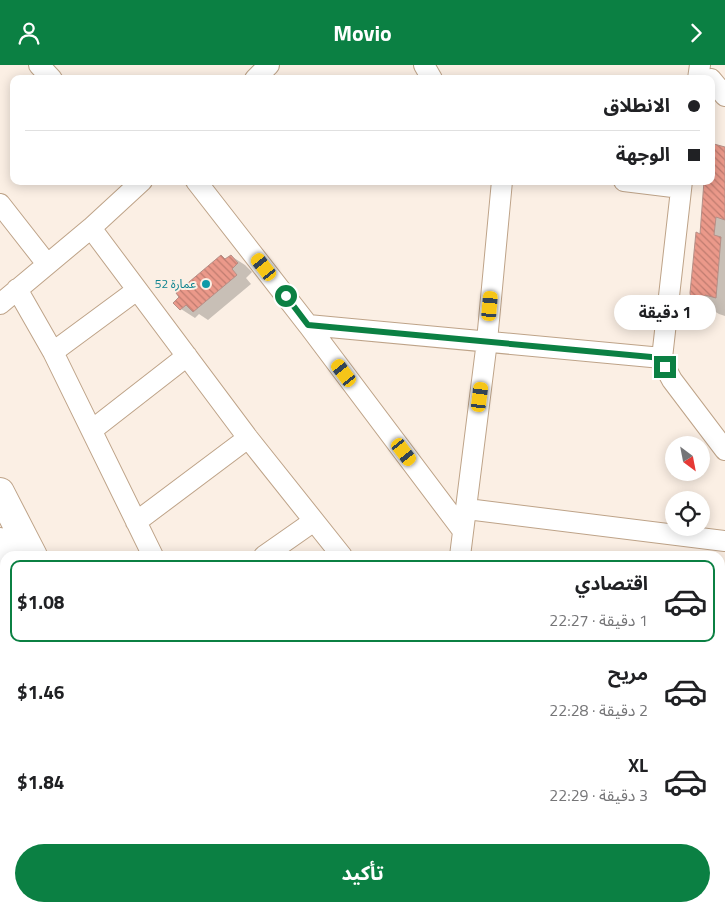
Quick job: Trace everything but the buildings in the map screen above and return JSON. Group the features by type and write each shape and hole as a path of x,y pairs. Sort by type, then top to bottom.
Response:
{"main road":[{"path":"0,492 30,551"}],"street":[{"path":"259,75 269,65"},
{"path":"700,65 708,75"},
{"path":"715,84 725,96"},
{"path":"0,304 91,228 138,185"},
{"path":"199,185 308,325 463,531"},
{"path":"461,551 487,341 502,185"},
{"path":"681,185 662,358 672,380 725,450"},
{"path":"0,204 47,265"},
{"path":"91,228 248,438 338,551"},
{"path":"17,289 53,352 150,551"},
{"path":"53,352 137,290"},
{"path":"308,325 662,358"},
{"path":"92,430 187,356"},
{"path":"136,522 248,438"},
{"path":"466,509 725,541"},
{"path":"271,551 314,521"}],"place":[{"name":"عمارة 52","path":"206,284"}],"route":[{"path":"286,296 308,325 662,358 665,367"}]}
